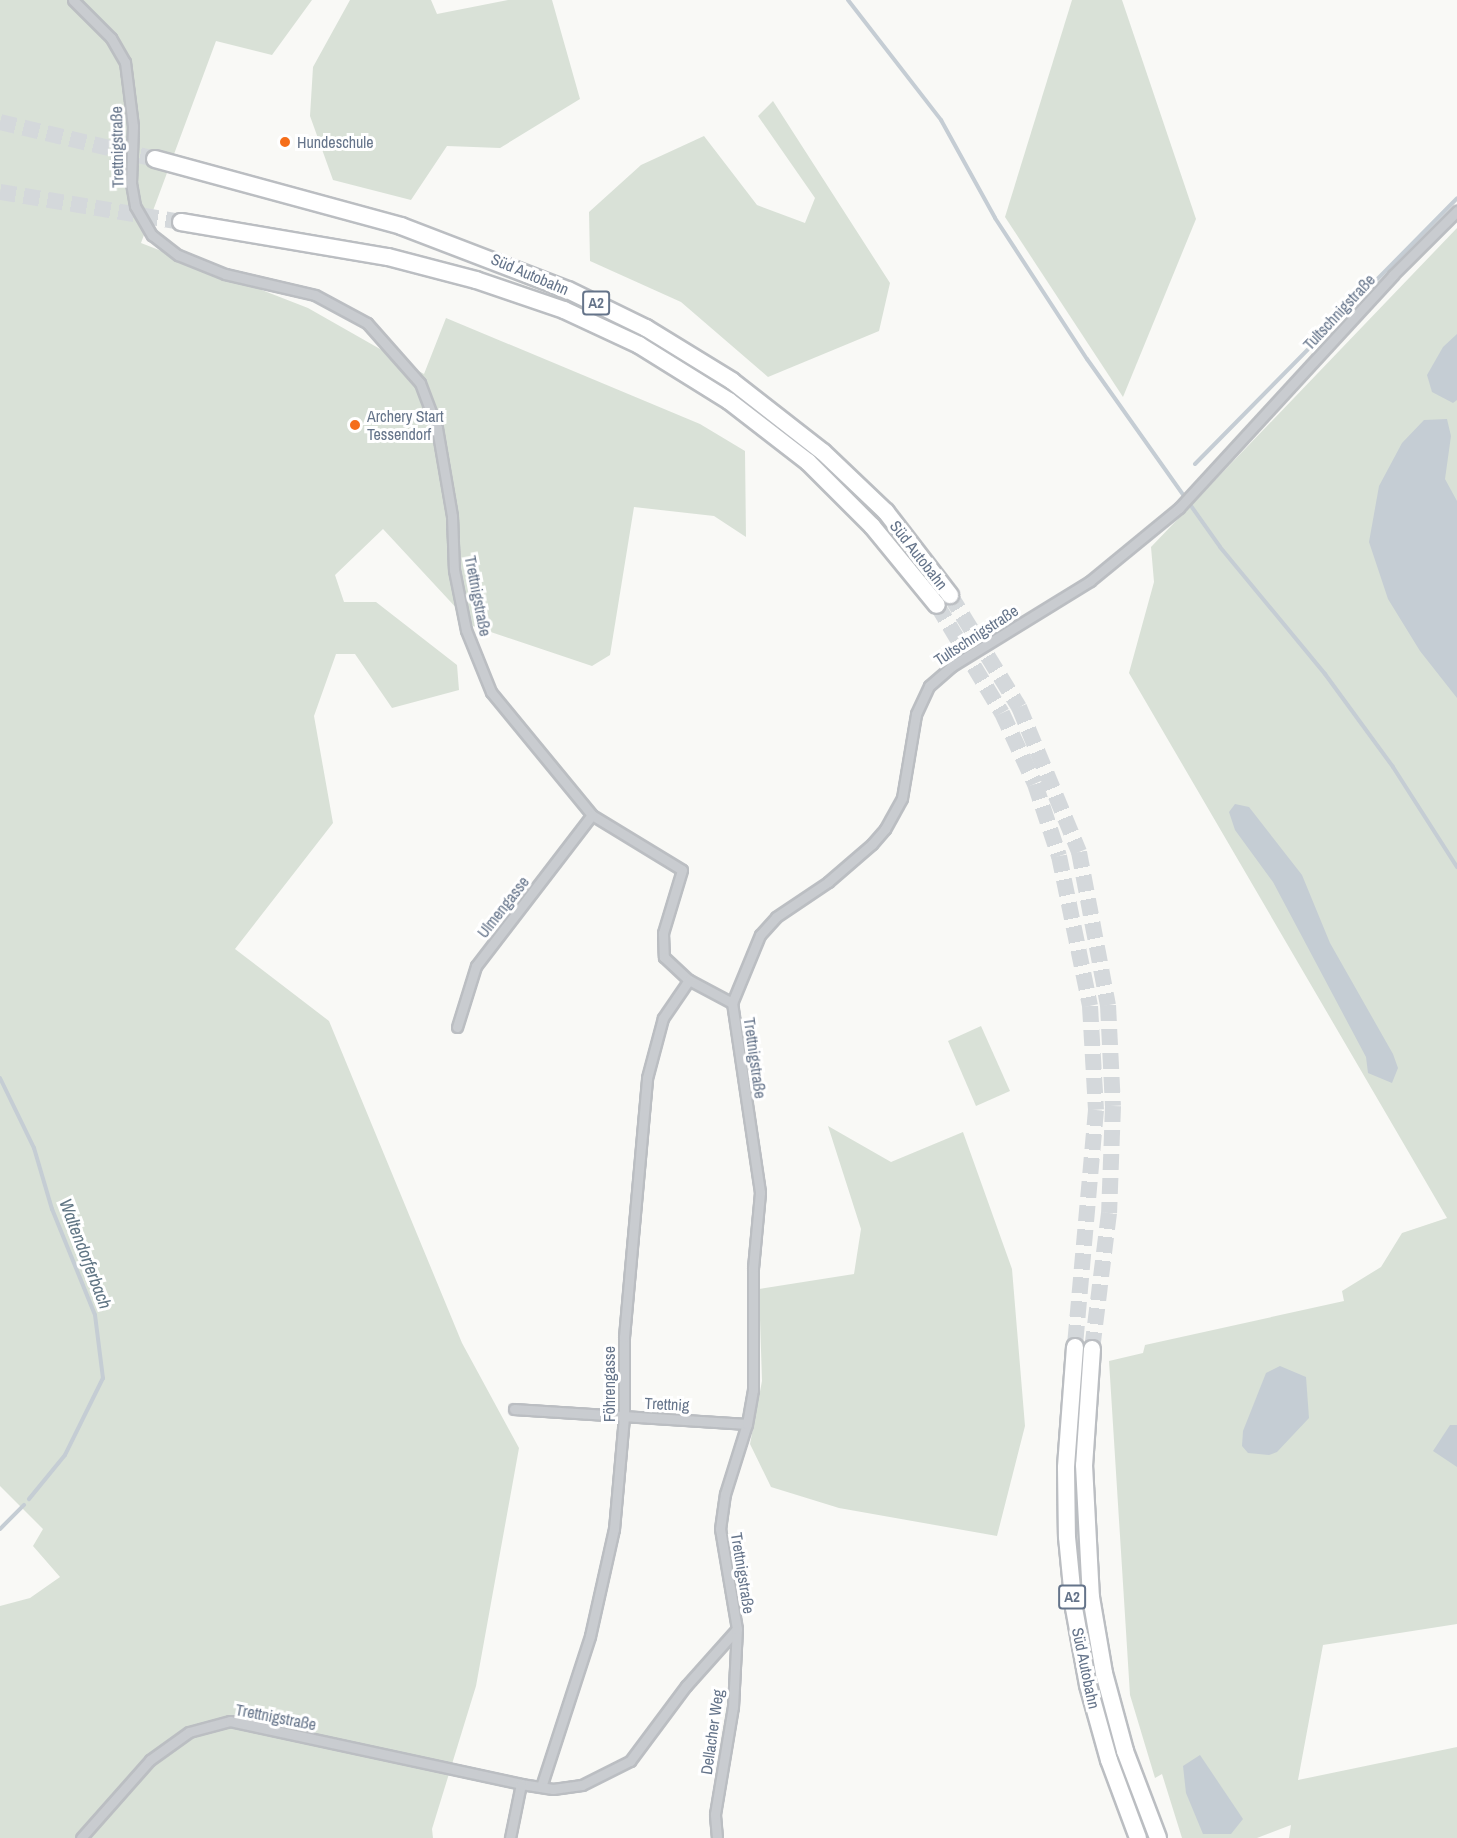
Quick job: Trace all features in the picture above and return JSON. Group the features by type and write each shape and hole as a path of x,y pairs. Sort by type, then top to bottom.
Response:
{"highway":[{"name":"Süd Autobahn","path":"155,159 412,230 568,290 646,328 732,381 823,452 886,512 944,600 808,462 729,401 639,345 564,310 476,280 388,257 181,222"},
{"name":"Süd Autobahn","path":"1138,1838 1094,1706 1074,1608 1066,1538 1066,1468 1084,1348 1084,1465 1091,1597 1104,1673 1125,1751 1158,1838"}],"street":[{"name":"Trettnigstraße","path":"73,0 111,38 125,63 133,126 131,183 135,206 152,235 178,255 225,274 315,295 367,323 420,382 437,428 452,516 454,570 466,630 491,692 592,815 682,870 663,933 664,957 689,980 732,1003 760,1192 753,1268 754,1375 747,1424 725,1494 720,1529 737,1629 686,1686 630,1761 582,1785 541,1787 230,1721 189,1732 150,1760 81,1838"},
{"name":"Tultschnigstraße","path":"732,1003 760,935 776,917 828,882 872,844 885,829 902,798 916,714 929,686 951,666 1090,581 1179,508 1393,275 1457,211"},
{"name":"Ulmengasse","path":"457,1027 476,966 592,815"},
{"name":"Föhrengasse","path":"541,1787 578,1676 609,1557 624,1417 624,1337 647,1078 663,1018 689,980"},
{"name":"Trettnig","path":"514,1409 747,1424"},
{"name":"Dellacher Weg","path":"717,1838 715,1814 733,1707 737,1629"},
{"path":"510,1838 521,1784"}],"shaded area":[{"path":"0,0 312,0 272,55 216,41 141,243 308,308 424,374 446,318 700,424 745,451 746,537 714,516 634,507 610,655 592,666 473,626 383,529 335,575 344,602 376,602 457,665 459,690 392,708 355,654 336,654 314,716 333,823 235,949 329,1021 462,1343 519,1448 476,1686 432,1829 433,1838 0,1838 0,1606 30,1598 60,1577 33,1546 43,1529 0,1486"},
{"path":"350,0 431,0 437,14 508,0 552,0 580,99 500,148 447,146 411,200 333,180 310,116 313,67"},
{"path":"1072,0 1122,0 1196,219 1123,397 1005,217"},
{"path":"773,101 890,283 879,331 768,377 681,302 590,261 589,212 641,165 704,136 757,205 805,223 815,198 758,116"},
{"path":"1457,228 1457,1624 1323,1645 1298,1780 1457,1747 1457,1838 1289,1838 1291,1825 1257,1838 1182,1838 1162,1774 1155,1778 1130,1695 1109,1361 1143,1353 1145,1345 1344,1301 1342,1291 1381,1267 1402,1233 1447,1218 1129,673 1154,582 1151,547"},
{"path":"1457,334 1457,400 1453,403 1432,392 1427,375 1443,347"},
{"path":"1447,419 1451,436 1445,479 1457,501 1457,698 1420,651 1388,599 1369,542 1379,486 1402,443 1424,420"},
{"path":"1235,804 1249,807 1302,875 1330,943 1393,1054 1398,1068 1392,1083 1368,1073 1366,1057 1273,882 1235,830 1229,812"},
{"path":"981,1026 1010,1091 976,1106 948,1041"},
{"path":"828,1126 891,1162 963,1132 1012,1269 1025,1426 997,1536 839,1508 771,1487 750,1444 762,1381 759,1289 854,1274 861,1229"},
{"path":"1280,1366 1306,1377 1309,1418 1277,1452 1269,1455 1248,1453 1242,1446 1243,1431 1266,1373"},
{"path":"1450,1425 1457,1425 1457,1467 1433,1451"},
{"path":"1200,1755 1243,1819 1231,1834 1203,1834 1186,1793 1183,1766"}],"waterway":[{"path":"848,0 941,120 995,218 1087,359 1220,547 1325,674 1393,767 1457,867"},
{"path":"1195,464 1457,198"},
{"name":"Waltendorferbach","path":"0,1078 34,1148 52,1209 95,1315 103,1378 65,1455 29,1499"},
{"name":"Waltendorferbach","path":"0,1529 24,1505"}],"tunnel":[{"path":"0,122 155,159"},
{"path":"0,192 181,222"},
{"path":"950,595 1019,707 1079,852 1108,1005 1113,1106 1109,1213 1092,1349"},
{"path":"937,605 1002,713 1035,784 1059,856 1090,1006 1096,1110 1075,1347"}],"place":[{"name":"Hundeschule","path":"285,142"},
{"name":"Archery Start Tessendorf","path":"355,425"}]}
